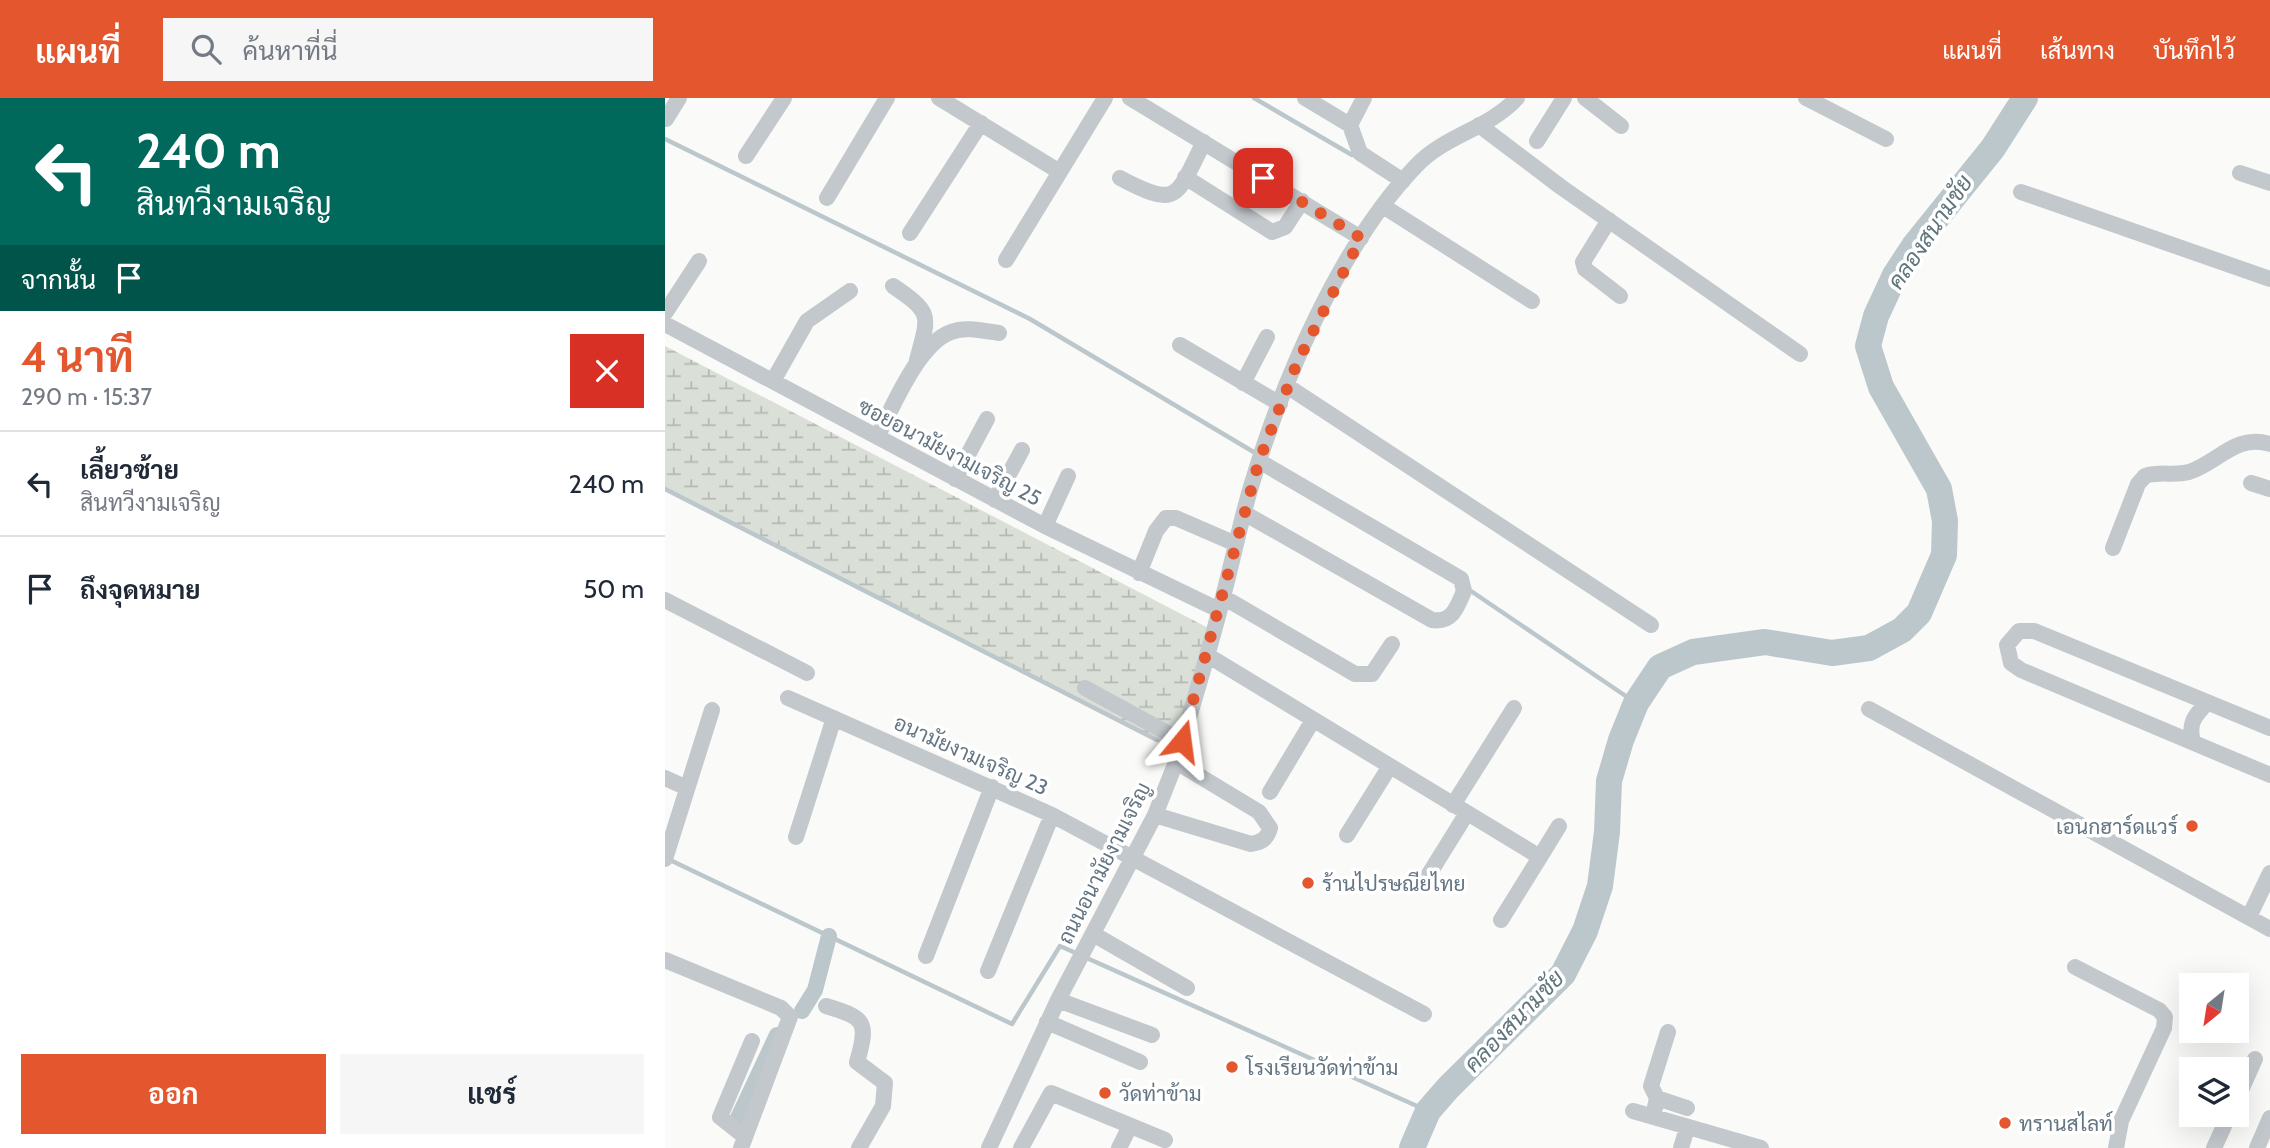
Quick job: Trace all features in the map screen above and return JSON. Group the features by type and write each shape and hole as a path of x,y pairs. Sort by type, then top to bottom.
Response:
{"street":[{"path":"666,119 679,98"},
{"path":"746,156 784,98"},
{"path":"827,198 887,98"},
{"path":"939,98 1060,172"},
{"path":"1006,260 1105,98"},
{"path":"1130,98 1361,238"},
{"path":"1305,98 1350,125 1360,153 1403,181"},
{"path":"1350,125 1364,98"},
{"name":"ถนนอนามัยงามเจริญ","path":"994,1146 1047,1023 1155,815 1176,762 1259,461 1287,386 1318,317 1361,238 1403,181 1436,148 1479,125 1517,98"},
{"path":"1537,141 1564,98"},
{"path":"1585,98 1621,126"},
{"path":"1806,98 1886,139"},
{"path":"910,233 981,123"},
{"path":"1479,125 1800,354"},
{"path":"1120,178 1159,197 1174,193 1204,142"},
{"path":"2241,173 2270,183"},
{"path":"1185,177 1272,232 1285,227 1302,201"},
{"path":"2021,192 2270,279"},
{"path":"1383,206 1532,301"},
{"path":"1609,220 1583,262 1585,269 1621,296"},
{"path":"665,313 699,261"},
{"path":"893,286 922,306 925,314 926,326 916,365"},
{"path":"773,381 807,321 850,291"},
{"name":"ซอยอนามัยงามเจริญ 25","path":"665,324 1045,526 1139,573 1221,603 1355,674 1372,674 1392,644"},
{"path":"877,437 916,365 931,346 950,332 965,329 999,333"},
{"path":"1243,383 1268,337"},
{"path":"1180,345 1280,404"},
{"path":"1287,386 1651,625"},
{"path":"955,478 987,419"},
{"path":"2113,548 2138,484 2145,476 2192,471 2242,443 2261,441 2270,444"},
{"path":"995,500 1022,450"},
{"path":"1244,513 1432,620 1442,622 1450,618 1464,591 1461,579 1259,461"},
{"path":"1045,526 1068,476"},
{"path":"2251,483 2270,489"},
{"path":"1139,573 1156,531 1167,518 1176,518 1236,544"},
{"path":"665,600 807,673"},
{"path":"2270,729 2034,631 2019,631 2007,645 2011,663 2021,670 2270,775"},
{"path":"1207,655 1540,857"},
{"path":"1085,688 1182,741"},
{"name":"อนามัยงามเจริญ 23","path":"788,698 1052,815 1424,1014"},
{"path":"2193,742 2189,730 2192,720 2207,703"},
{"path":"1426,879 1514,708"},
{"path":"1869,709 2270,929"},
{"path":"666,856 712,710"},
{"path":"796,837 834,718"},
{"path":"1270,792 1313,720"},
{"path":"1155,815 1251,844 1267,836 1270,828 1259,812 1176,762"},
{"path":"1347,835 1390,766"},
{"path":"665,778 687,788"},
{"path":"926,956 992,787"},
{"path":"988,971 1052,815"},
{"path":"1501,920 1559,826"},
{"path":"2249,918 2270,873"},
{"path":"1089,941 1187,988"},
{"path":"665,960 781,1008 790,1017 743,1142 720,1117 752,1041"},
{"path":"2075,967 2159,1010 2165,1017 2164,1028 2121,1121 2116,1148"},
{"path":"1058,1000 1152,1035"},
{"path":"826,1006 856,1015 862,1021 865,1029 857,1062 885,1083 883,1106 859,1148"},
{"path":"1047,1023 1140,1062"},
{"path":"1653,1117 1657,1098 1651,1086 1668,1032"},
{"path":"2249,1072 2255,1059"},
{"path":"1021,1148 1051,1093 1165,1140"},
{"path":"1657,1098 1688,1108"},
{"path":"1633,1111 1761,1148"},
{"path":"2257,1148 2270,1118"},
{"path":"1119,1148 1130,1126"},
{"path":"2214,1148 2224,1127"},
{"path":"1681,1148 1687,1128"}],"green space":[{"path":"665,346 1214,631 1181,753 665,489"}],"waterway":[{"path":"1254,98 1352,155"},
{"name":"คลองสนามชัย","path":"1412,1148 1428,1111 1563,974 1585,931 1600,886 1607,832 1609,781 1621,740 1636,703 1660,667 1693,652 1765,642 1832,653 1869,648 1902,630 1919,613 1944,555 1945,521 1939,489 1881,387 1868,346 1876,316 1895,275 1914,246 1993,148 2025,98"},
{"path":"665,139 1030,319 1257,454"},
{"path":"665,489 1157,740"},
{"path":"1468,589 1636,703"},
{"path":"670,860 1012,1024 1060,946 1428,1111"},
{"path":"802,1011 815,990 829,936"},
{"path":"738,1118 777,1035"}],"place":[{"name":"เอนกฮาร์ดแวร์","path":"2192,826"},
{"name":"ร้านไปรษณียไทย","path":"1308,883"},
{"name":"โรงเรียนวัดท่าข้าม","path":"1232,1067"},
{"name":"วัดท่าข้าม","path":"1105,1093"},
{"name":"ทรานสไลท์","path":"2005,1123"}],"route":[{"path":"1182,741 1259,461 1280,404 1318,317 1361,238 1263,178"}]}
